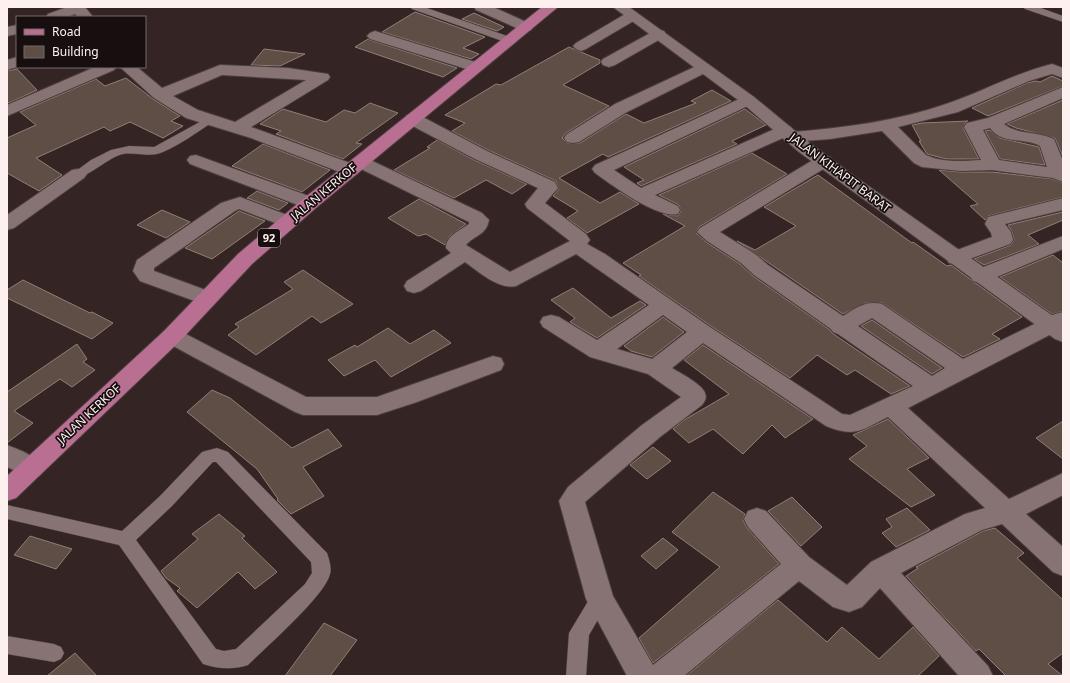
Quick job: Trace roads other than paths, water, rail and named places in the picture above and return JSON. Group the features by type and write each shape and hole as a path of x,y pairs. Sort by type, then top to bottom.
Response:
{"main road":[{"name":"JALAN KERKOF","path":"7,491 172,336 245,258 310,203 551,7"}],"street":[{"path":"481,7 526,27"},
{"path":"57,16 81,11"},
{"path":"581,46 626,11"},
{"name":"JALAN KIHAPIT BARAT","path":"626,11 748,100 788,134 980,276 1059,326"},
{"path":"609,62 658,34"},
{"path":"375,36 476,67"},
{"path":"7,112 106,68"},
{"path":"129,68 160,95 192,114 356,166 475,217 479,220 478,227 456,242 456,248 509,281 576,246 580,240 579,238 534,204 547,192 549,188 548,186 481,155 413,119"},
{"path":"573,138 621,108 703,68"},
{"path":"640,195 788,134 830,134 886,125 952,108 1022,78 1052,69 1063,73"},
{"path":"160,95 220,70 288,72 322,77 237,128"},
{"path":"973,127 994,122 1063,92"},
{"path":"671,210 640,195 602,169 748,100"},
{"path":"952,108 973,127 992,165"},
{"path":"257,134 291,112"},
{"path":"994,122 997,129 1002,133 1041,140 1048,144 1061,175"},
{"path":"886,125 920,159 928,163 961,166 992,165 1061,175"},
{"path":"196,160 310,203"},
{"path":"824,161 707,232 714,238 751,260 761,270 841,327 931,387"},
{"path":"7,224 78,174"},
{"path":"207,298 147,276 143,271 144,265 228,207 235,204 240,203 288,222"},
{"path":"956,258 1002,240 1002,232 995,224 995,221 1063,204"},
{"path":"980,276 1063,242"},
{"path":"576,246 598,259 702,332 834,420 844,424 853,424 931,387 962,369 1059,326"},
{"path":"414,286 464,254"},
{"path":"598,351 664,304"},
{"path":"841,327 874,309 962,369"},
{"path":"551,322 598,351 656,368 694,394 694,399 646,436 577,494 572,501 600,599 643,676"},
{"path":"656,368 702,332"},
{"path":"172,336 302,406 376,406 409,396 493,364"},
{"path":"891,406 1063,564"},
{"path":"7,455 31,468"},
{"path":"757,519 799,565 843,598 849,600 881,570 974,522 1006,512 1063,483"},
{"path":"662,676 799,565"},
{"path":"881,570 978,676"}],"lane":[{"path":"416,7 509,40"},
{"path":"1028,7 1063,19"},
{"path":"78,174 116,152 128,150 152,152 158,150 209,120"},
{"path":"7,512 125,539 210,657 224,660 241,658 312,590 321,574 320,559 222,457 216,455 208,457 166,501 125,539"},
{"path":"576,676 579,633 600,599"},
{"path":"7,645 54,653"}]}
